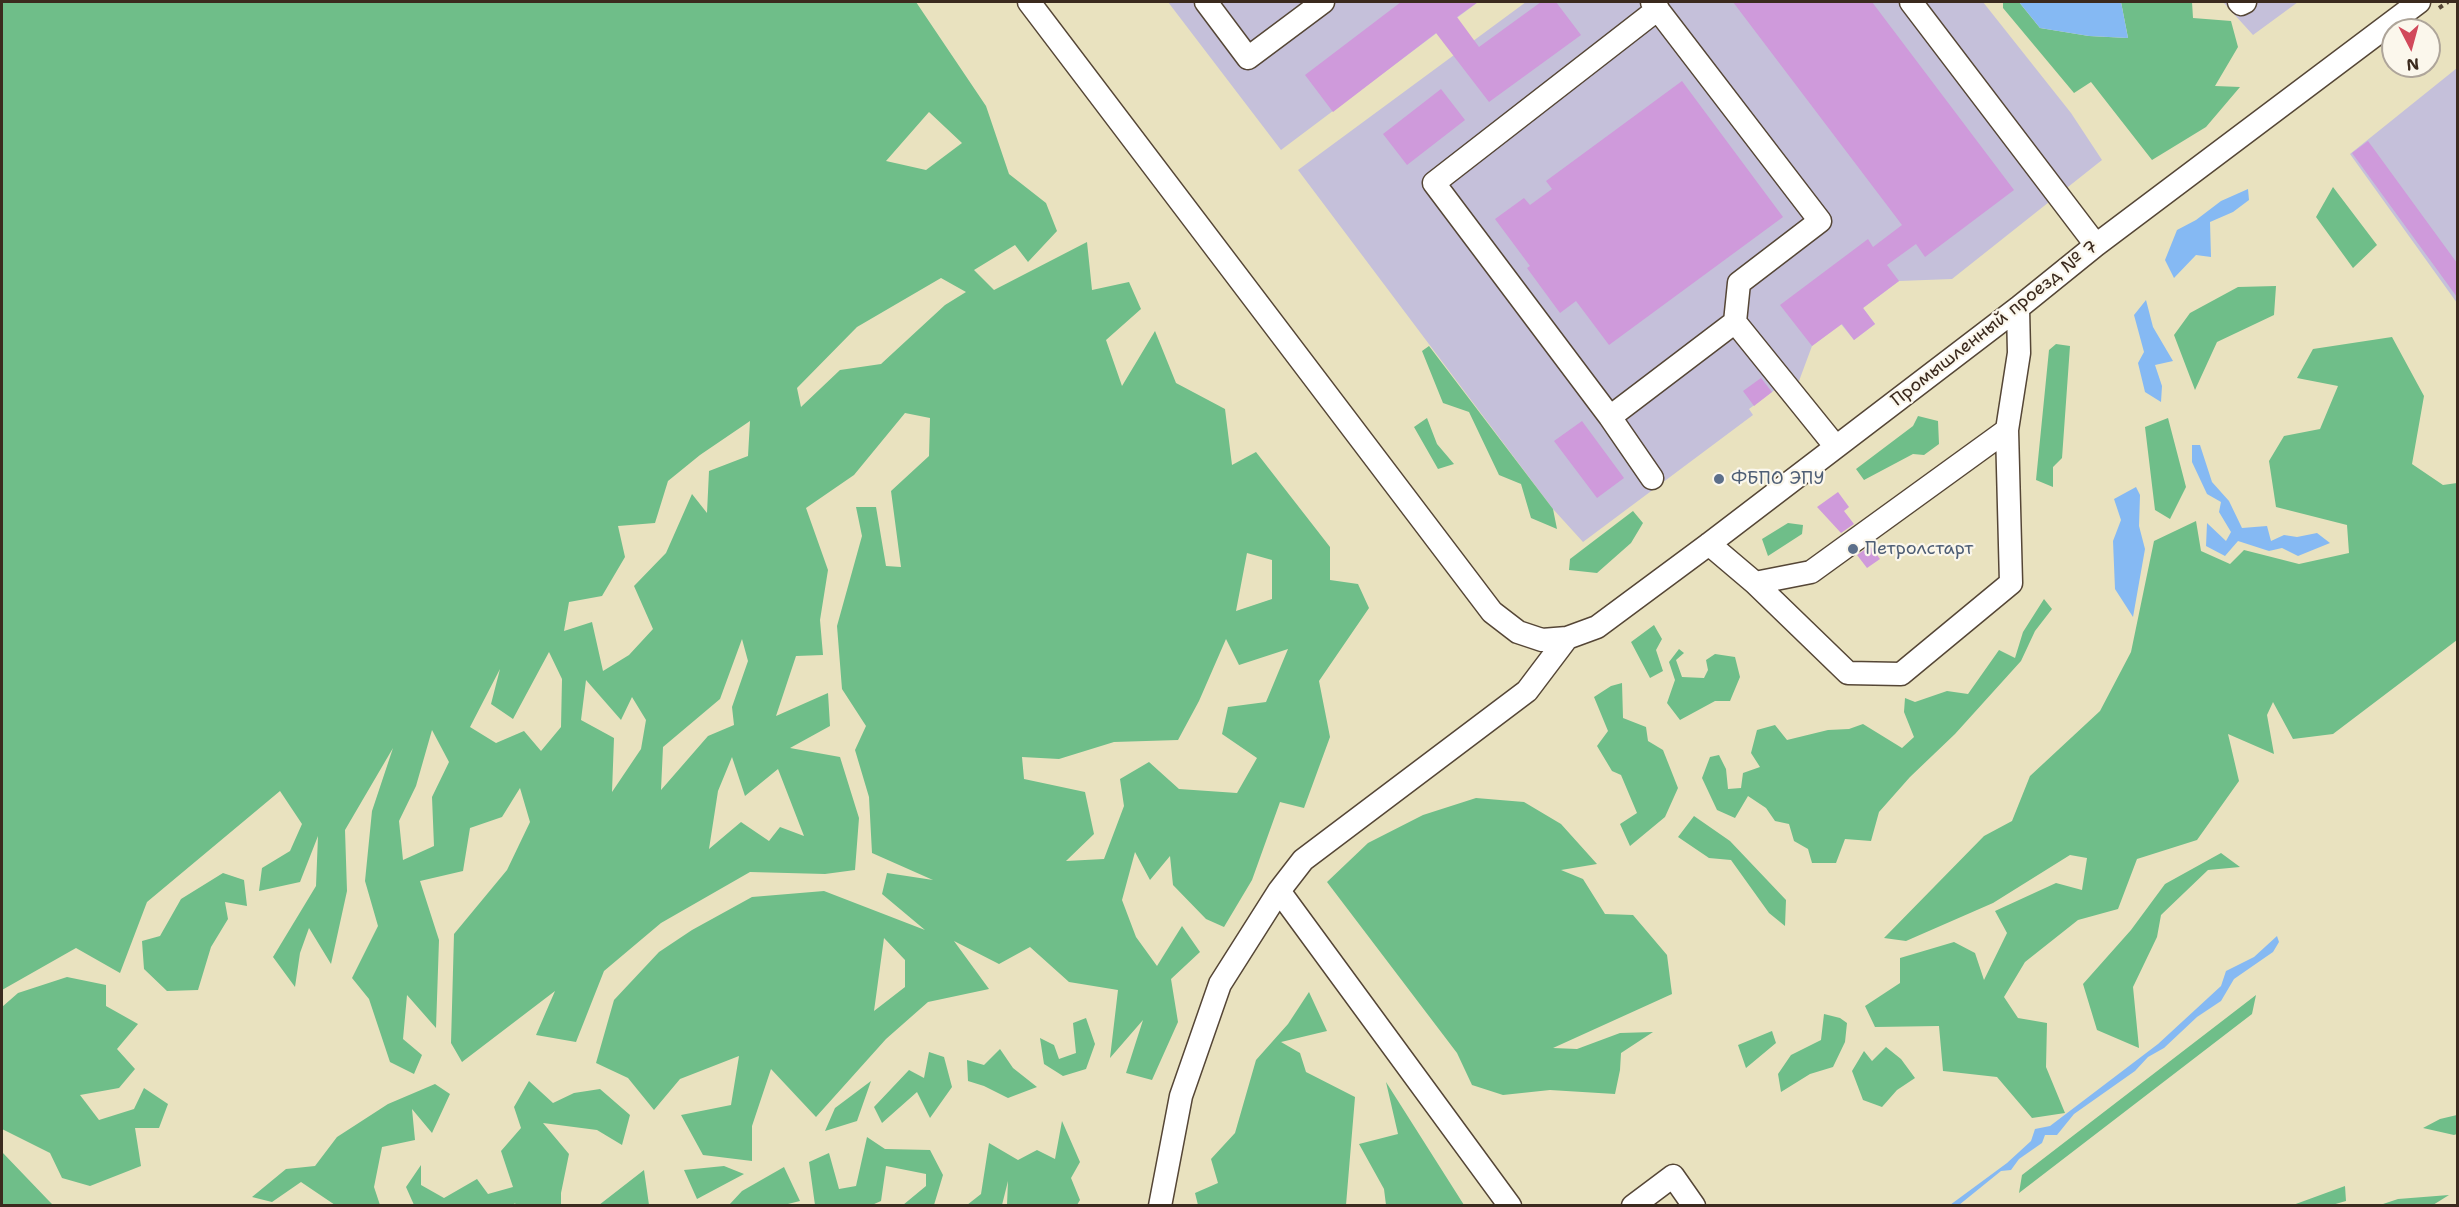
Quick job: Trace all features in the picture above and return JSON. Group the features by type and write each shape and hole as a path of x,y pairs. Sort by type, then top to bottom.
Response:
{"street":[{"path":"1029,2 1492,612 1518,632 1542,640 1567,638"},
{"path":"1206,2 1248,58 1323,2"},
{"path":"1911,2 2096,245"},
{"path":"2239,2 2241,4 2245,2"},
{"name":"Промышленный проезд № 7","path":"1567,638 1597,627 1709,544 2018,308 2096,245 2419,2"},
{"path":"1652,478 1610,417 1434,183 1655,5 1820,221 1738,283 1735,322 1836,447"},
{"path":"1709,544 1755,583 1848,673 1901,674 2011,583 2007,430 2019,353 2018,308"},
{"path":"1610,417 1735,322"},
{"path":"1755,583 1811,572 2007,430"},
{"path":"1160,1206 1180,1096 1220,984 1279,891 1303,860 1527,691 1567,638"},
{"path":"1279,891 1510,1206"},
{"path":"1633,1206 1673,1176 1694,1206"}],"shaded area":[{"path":"1168,2 1478,2 1281,150"},
{"path":"1526,2 1983,2 2071,113 2102,160 1952,279 1899,281 1863,308 1875,324 1854,340 1841,324 1812,346 1799,381 1789,389 1777,388 1749,409 1753,415 1583,542 1553,509 1298,170"},
{"path":"2223,2 2298,2 2253,35"},
{"path":"2457,68 2457,303 2350,154"}],"green space":[{"path":"2,2 916,2 986,106 1009,174 1046,203 1057,231 1028,262 1015,245 974,270 994,290 1087,242 1092,290 1129,282 1141,309 1106,340 1122,386 1155,331 1176,383 1225,409 1232,465 1256,452 1330,547 1330,580 1358,584 1369,608 1319,681 1330,737 1304,808 1280,802 1252,880 1224,927 1206,919 1173,885 1170,856 1150,880 1135,852 1122,900 1136,937 1157,966 1182,926 1200,952 1171,979 1178,1022 1152,1080 1126,1073 1143,1020 1110,1058 1118,990 1069,982 1030,947 999,964 954,941 989,989 928,1002 886,1039 816,1117 771,1069 752,1126 752,1161 703,1155 681,1115 731,1105 739,1056 680,1079 654,1110 628,1078 596,1063 614,1000 659,952 692,930 752,897 824,891 925,930 882,894 887,873 933,880 872,853 869,797 855,750 866,726 842,689 837,626 862,536 856,507 876,507 886,566 901,567 891,491 929,456 930,418 905,413 854,475 806,508 828,570 820,620 823,655 796,656 776,716 828,693 830,726 790,748 840,757 859,818 855,870 825,874 750,872 661,923 604,971 576,1042 536,1035 555,991 462,1062 451,1043 454,934 507,870 530,822 520,788 502,817 470,828 463,871 420,881 439,940 436,1028 407,995 403,1039 422,1055 414,1074 390,1062 369,999 352,978 378,926 365,881 372,811 393,748 345,830 347,891 331,964 309,928 300,953 295,987 273,957 316,886 318,836 300,882 259,891 262,868 290,851 302,824 280,791 147,902 120,973 76,948 2,990","holes":["929,112 962,143 926,170 886,161","941,278 966,292 945,305 881,364 840,370 801,407 797,388 857,327","750,421 748,456 709,471 707,513 692,494 666,553 634,586 653,629 629,655 603,671 592,622 564,631 569,602 602,596 625,557 618,526 655,523 668,481 700,455","1247,553 1272,560 1272,599 1236,611","742,639 748,661 732,707 734,725 708,736 661,790 663,747 720,699","1226,639 1239,665 1288,649 1266,702 1228,707 1222,734 1257,758 1237,793 1179,789 1149,762 1120,779 1124,806 1104,859 1066,861 1094,834 1085,792 1024,779 1022,757 1059,759 1114,742 1178,740 1199,701","549,652 562,679 561,727 541,751 524,731 496,743 470,727 500,669 491,704 513,719","586,680 621,720 632,697 646,720 641,749 612,792 614,738 581,720","432,730 449,762 432,797 434,846 403,860 399,821 416,786","732,757 745,796 778,769 804,836 780,827 769,841 741,822 709,849 718,791","884,938 905,960 905,987 874,1011"]},
{"path":"2003,2 2019,2 2040,28 2089,36 2128,38 2121,2 2192,2 2193,18 2231,21 2238,47 2215,86 2240,87 2206,127 2152,160 2091,82 2074,93 2003,8"},
{"path":"2333,187 2377,245 2353,268 2316,217"},
{"path":"2276,286 2274,315 2217,342 2195,390 2174,335 2190,313 2238,287"},
{"path":"2392,337 2424,396 2412,464 2443,485 2457,483 2457,640 2333,734 2293,739 2273,702 2267,715 2274,754 2228,734 2239,781 2197,840 2137,859 2118,909 2078,920 2025,962 2004,997 2018,1018 2047,1023 2046,1067 2065,1113 2032,1118 1997,1077 1943,1071 1939,1026 1875,1027 1865,1006 1900,983 1900,958 1954,942 1975,953 1984,980 2007,933 1995,911 2056,883 2082,890 2087,858 2070,855 1993,903 1906,941 1884,938 1984,836 2012,821 2030,776 2100,711 2131,652 2154,541 2196,521 2201,551 2230,564 2244,550 2299,564 2349,553 2347,525 2276,507 2269,461 2284,436 2320,429 2338,386 2297,378 2313,349"},
{"path":"2056,344 2070,346 2062,458 2053,467 2053,487 2036,480 2049,350"},
{"path":"1429,346 1553,509 1557,529 1531,518 1521,484 1499,475 1469,412 1443,403 1422,351"},
{"path":"1918,416 1938,421 1939,444 1924,455 1913,454 1864,480 1856,469 1913,426"},
{"path":"1427,418 1437,444 1454,464 1438,469 1414,427"},
{"path":"2168,418 2186,487 2170,519 2155,510 2145,427"},
{"path":"1633,511 1643,523 1631,543 1597,573 1569,570 1570,559"},
{"path":"1788,523 1803,525 1802,534 1768,556 1762,539"},
{"path":"2044,599 2052,609 2035,631 2021,661 1955,734 1910,777 1879,812 1871,841 1845,839 1836,863 1812,863 1808,849 1794,841 1789,824 1775,821 1766,808 1748,796 1735,818 1717,810 1702,778 1710,757 1719,755 1726,769 1728,789 1741,788 1743,773 1760,767 1751,753 1757,730 1775,725 1787,740 1828,730 1849,729 1863,724 1902,748 1914,737 1904,712 1905,698 1915,702 1947,691 1968,694 1999,650 2015,658 2023,632"},
{"path":"1654,625 1662,639 1656,650 1663,671 1650,678 1631,642"},
{"path":"1679,649 1684,653 1676,660 1682,677 1704,678 1708,670 1706,660 1715,654 1735,657 1740,677 1730,701 1715,701 1680,720 1667,703 1675,680 1669,662"},
{"path":"1622,683 1623,718 1646,727 1648,741 1663,750 1678,788 1665,817 1630,846 1620,824 1637,813 1621,775 1612,771 1597,746 1608,731 1594,697 1611,686"},
{"path":"1476,798 1524,802 1561,824 1597,864 1561,870 1583,879 1605,914 1633,915 1667,955 1672,994 1553,1048 1577,1049 1620,1033 1653,1032 1621,1053 1615,1094 1550,1090 1503,1095 1472,1085 1457,1053 1327,882 1368,843 1423,815"},
{"path":"1694,816 1730,841 1786,900 1785,926 1769,913 1731,860 1709,858 1678,837"},
{"path":"2221,853 2240,867 2208,870 2161,915 2157,937 2133,987 2139,1048 2097,1030 2083,984 2131,930 2165,884"},
{"path":"223,873 244,880 247,906 225,902 228,919 211,947 198,990 167,991 144,969 142,941 160,936 181,899"},
{"path":"67,977 106,985 106,1006 138,1024 117,1049 135,1069 119,1088 80,1095 99,1120 134,1109 144,1088 168,1104 159,1128 135,1128 141,1166 90,1186 62,1178 50,1153 2,1129 2,1007 18,993"},
{"path":"1309,992 1327,1031 1281,1042 1300,1053 1306,1072 1355,1097 1346,1205 1198,1205 1195,1193 1218,1183 1211,1159 1235,1133 1256,1060 1288,1024"},
{"path":"2256,995 2252,1014 2019,1193 2022,1175"},
{"path":"1824,1014 1840,1018 1847,1023 1845,1042 1833,1067 1810,1074 1781,1092 1778,1074 1791,1055 1821,1040"},
{"path":"1086,1018 1095,1044 1086,1069 1063,1076 1044,1064 1040,1038 1054,1045 1059,1059 1076,1053 1073,1023"},
{"path":"1772,1031 1776,1043 1746,1068 1738,1045"},
{"path":"1886,1047 1901,1059 1915,1078 1897,1090 1882,1107 1863,1100 1852,1071 1864,1051 1872,1061"},
{"path":"1000,1049 1013,1068 1037,1087 1008,1098 968,1081 967,1060 984,1065"},
{"path":"929,1052 944,1057 952,1087 930,1118 917,1092 882,1123 874,1107 909,1070 924,1078"},
{"path":"529,1081 553,1103 574,1093 600,1089 630,1115 622,1145 597,1130 543,1123 569,1154 561,1193 561,1205 516,1206 515,1203 513,1206 414,1205 406,1187 421,1165 421,1185 444,1198 477,1179 488,1194 513,1187 501,1151 521,1128 514,1107"},
{"path":"871,1081 857,1121 825,1131 835,1108"},
{"path":"1386,1082 1464,1205 1386,1205 1384,1189 1359,1144 1398,1134"},
{"path":"435,1084 450,1094 432,1133 412,1109 415,1140 382,1147 374,1187 380,1205 335,1205 301,1182 272,1202 252,1197 286,1169 315,1166 337,1137 388,1104"},
{"path":"2457,1115 2457,1134 2423,1128 2440,1119"},
{"path":"1062,1121 1080,1162 1071,1178 1080,1200 1077,1205 1007,1205 1008,1181 1002,1205 967,1205 981,1194 989,1143 1018,1160 1037,1150 1055,1159"},
{"path":"867,1137 885,1149 930,1150 943,1175 934,1205 903,1205 926,1186 926,1174 886,1166 881,1201 872,1205 815,1205 809,1162 829,1153 839,1189 856,1186"},
{"path":"2,1152 49,1201 53,1205 2,1205"},
{"path":"724,1166 744,1174 697,1199 684,1170"},
{"path":"784,1167 800,1201 784,1205 729,1205 742,1191"},
{"path":"644,1170 649,1205 599,1205"},
{"path":"2345,1186 2346,1201 2332,1205 2293,1205"},
{"path":"2449,1195 2433,1205 2380,1205 2398,1199"}],"water":[{"path":"2019,2 2121,2 2128,38 2089,36 2040,28"},
{"path":"2248,189 2249,200 2233,212 2210,222 2211,257 2196,255 2174,278 2165,260 2177,230 2196,220 2221,201"},
{"path":"2146,300 2153,327 2173,361 2155,365 2162,386 2161,402 2145,392 2138,363 2144,352 2134,315"},
{"path":"2192,445 2200,445 2212,482 2229,501 2242,528 2267,526 2271,541 2284,535 2297,537 2317,533 2330,543 2298,556 2282,548 2269,551 2238,541 2225,556 2206,546 2207,523 2226,541 2231,532 2219,512 2221,502 2207,494 2192,462"},
{"path":"2136,487 2140,495 2139,526 2145,549 2133,617 2115,589 2113,541 2121,520 2114,499"},
{"path":"2277,936 2279,942 2273,952 2234,979 2221,1001 2197,1017 2164,1048 2148,1057 2135,1071 2074,1114 2057,1135 2045,1135 2042,1143 2019,1159 2011,1170 2001,1171 1959,1205 1950,1205 2007,1163 2031,1141 2035,1129 2050,1126 2158,1044 2221,986 2226,971 2254,957"}],"building":[{"path":"1401,2 1478,2 1457,17 1479,47 1541,2 1556,2 1581,35 1489,102 1436,33 1333,112 1305,75"},
{"path":"1733,2 1872,2 2014,190 1925,257 1916,244 1887,265 1899,281 1863,308 1875,324 1854,340 1842,324 1812,346 1780,305 1868,239 1873,247 1902,225"},
{"path":"1682,81 1783,217 1609,345 1576,301 1560,313 1527,268 1530,266 1495,219 1524,198 1530,205 1552,189 1546,181"},
{"path":"1441,89 1465,120 1407,165 1383,134"},
{"path":"2368,141 2457,263 2457,297 2352,153"},
{"path":"1761,378 1772,392 1754,406 1743,391"},
{"path":"1582,421 1624,478 1597,498 1554,441"},
{"path":"1838,492 1849,507 1844,511 1854,524 1841,533 1817,507"},
{"path":"1870,546 1880,559 1867,568 1857,555"}],"place":[{"name":"ФБПО ЭПУ","path":"1719,479"},
{"name":"Петролстарт","path":"1853,549"}]}
